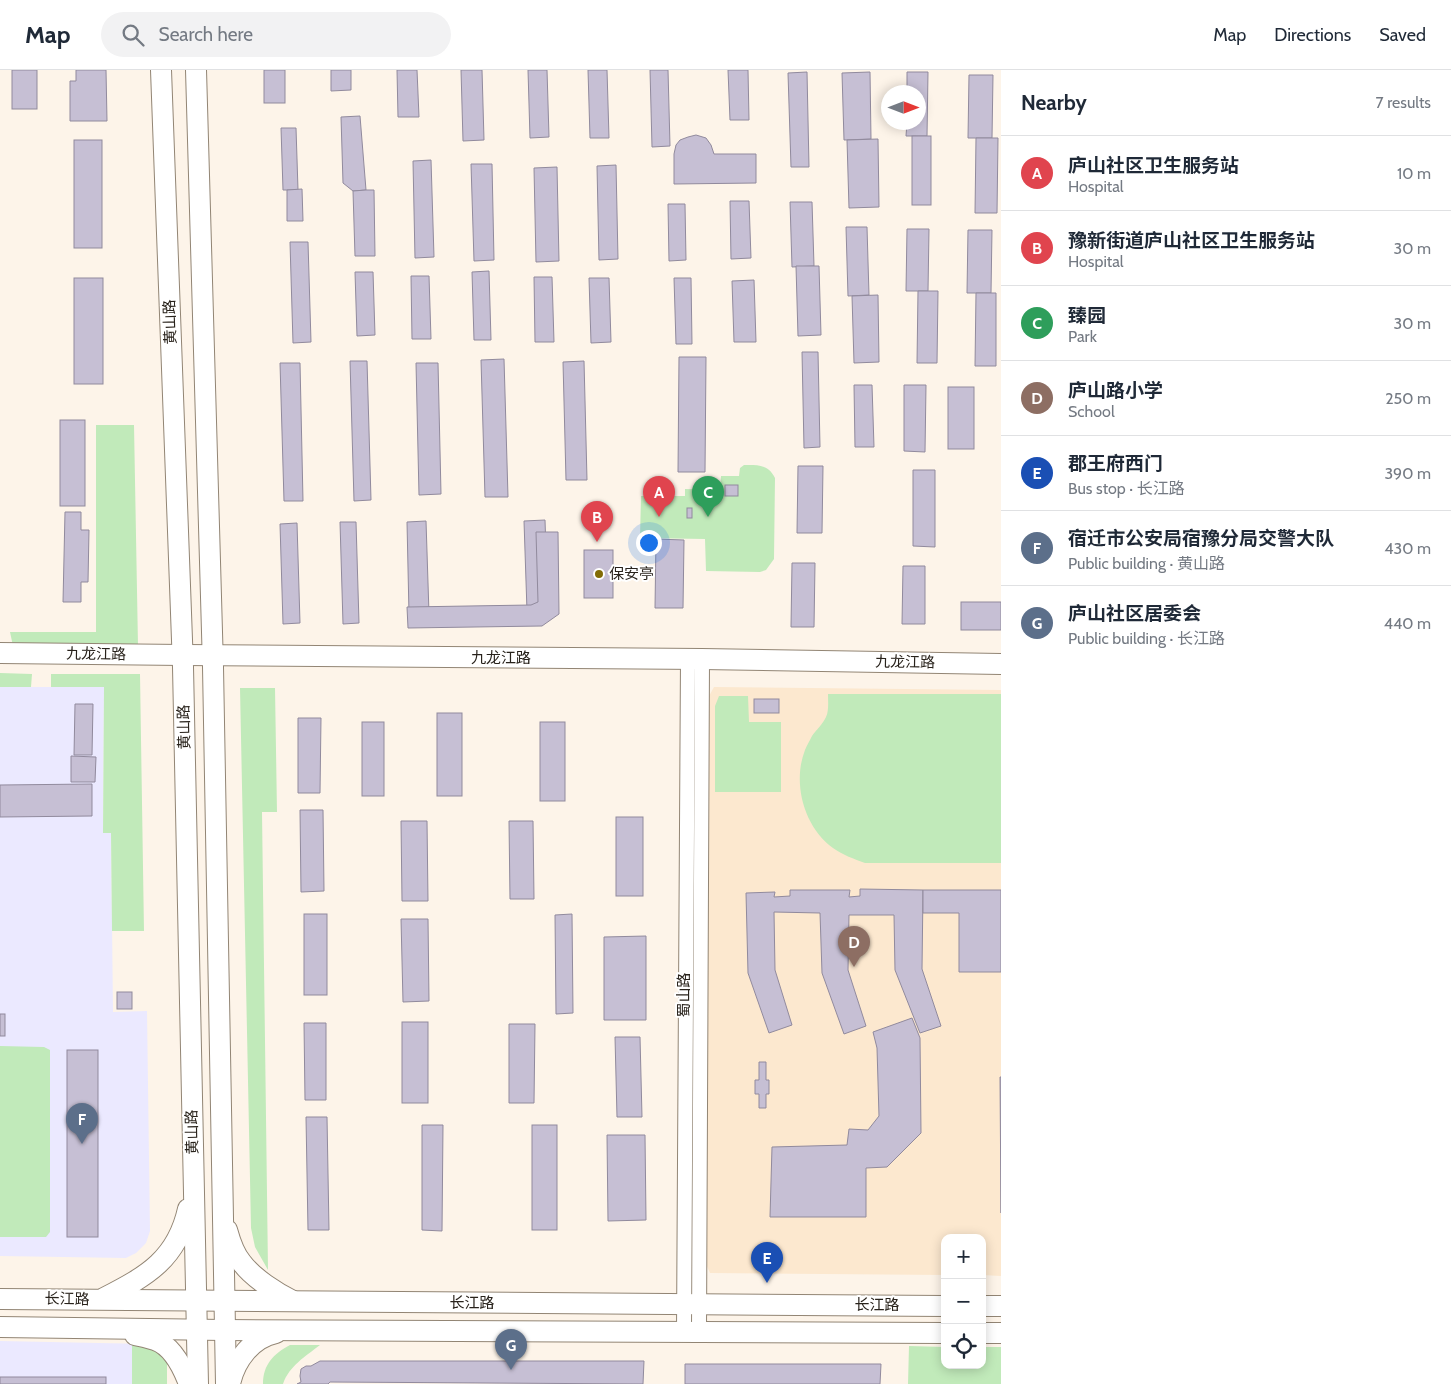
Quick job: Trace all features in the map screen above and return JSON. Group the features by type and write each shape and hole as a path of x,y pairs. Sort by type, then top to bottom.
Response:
{"street":[{"name":"黄山路","path":"161,70 183,661 198,1384"},
{"name":"黄山路","path":"196,70 212,661 226,1384"},
{"name":"九龙江路","path":"0,653 183,661"},
{"name":"九龙江路","path":"0,664 183,661 695,666 1001,664"},
{"name":"九龙江路","path":"695,666 1001,675"},
{"name":"蜀山路","path":"692,1331 695,666"},
{"path":"100,1300 147,1274 170,1253 184,1224 193,1182"},
{"path":"222,1211 231,1243 241,1262 277,1293 295,1302"},
{"name":"长江路","path":"0,1298 295,1302 941,1306"},
{"path":"986,1306 1001,1306"},
{"name":"长江路","path":"0,1327 196,1330 941,1333"},
{"path":"111,1329 156,1340 164,1346 180,1365 189,1384"},
{"path":"230,1384 238,1363 248,1349 268,1334 287,1330"},
{"path":"986,1333 1001,1333"}],"shaded area":[{"path":"0,687 104,687 103,833 111,833 113,1012 147,1011 150,1231 146,1243 136,1253 126,1258 0,1256"},
{"path":"714,687 1001,690 1001,1276 986,1275 986,1234 941,1234 941,1275 710,1273 706,1264 709,696"},
{"path":"0,1341 148,1344 167,1384 0,1384"}],"green space":[{"path":"96,425 134,425 138,646 13,646 10,632 96,632"},
{"path":"744,465 758,465 766,468 775,478 774,559 766,570 760,572 706,571 705,539 640,538 641,496 685,496 685,489 720,490 721,476 739,476 740,468"},
{"path":"0,673 32,674 31,687 0,687"},
{"path":"51,674 140,674 144,931 112,931 111,833 103,833 104,687 51,687"},
{"path":"240,688 275,688 277,812 262,812 268,1270 255,1247 251,1228"},
{"path":"828,694 1001,694 1001,863 865,863 841,853 823,839 808,816 803,804 800,776 801,763 806,748 827,715"},
{"path":"719,696 748,696 749,722 781,722 781,792 715,792 715,706"},
{"path":"0,1046 44,1047 50,1050 50,1232 46,1237 0,1237"},
{"path":"132,1344 148,1344 167,1354 167,1384 132,1384"},
{"path":"290,1345 320,1345 289,1372 283,1384 263,1384 263,1377 270,1361"},
{"path":"909,1346 941,1347 941,1369 986,1369 986,1347 1001,1347 1001,1384 908,1384"}],"building":[{"path":"12,70 37,70 37,109 12,109"},
{"path":"76,70 106,70 107,121 70,121 70,81 76,81"},
{"path":"264,70 285,70 285,103 264,103"},
{"path":"331,70 351,70 351,90 331,91"},
{"path":"397,70 417,70 419,117 398,117"},
{"path":"461,70 482,70 484,140 463,141"},
{"path":"528,70 547,70 549,137 530,138"},
{"path":"588,70 607,70 609,138 590,138"},
{"path":"650,70 668,70 670,146 652,147"},
{"path":"728,70 748,70 749,120 730,120"},
{"path":"807,72 809,167 791,167 788,73"},
{"path":"870,72 871,139 844,140 842,73"},
{"path":"907,72 928,72 927,136 906,136 906,130 926,130 926,85 907,85"},
{"path":"969,75 993,75 992,138 968,138"},
{"path":"360,116 366,190 353,191 343,183 341,117"},
{"path":"281,128 296,128 298,190 283,190"},
{"path":"696,135 706,138 714,154 756,154 756,183 674,184 674,154 676,145 680,140"},
{"path":"912,136 931,136 931,205 912,205"},
{"path":"976,138 998,138 997,213 975,213"},
{"path":"878,139 879,207 849,208 847,140"},
{"path":"74,140 102,140 102,248 74,248"},
{"path":"431,160 434,257 415,258 413,161"},
{"path":"471,164 492,164 494,260 474,261"},
{"path":"616,165 618,259 599,260 597,166"},
{"path":"557,167 559,261 536,262 534,168"},
{"path":"302,189 303,221 287,221 287,190"},
{"path":"374,190 375,256 355,256 353,191"},
{"path":"730,201 749,201 751,258 731,259"},
{"path":"790,202 812,202 814,266 792,267"},
{"path":"668,204 685,204 686,260 669,261"},
{"path":"846,227 867,227 869,295 848,296"},
{"path":"907,229 929,229 928,291 906,291"},
{"path":"968,230 992,230 991,293 967,293"},
{"path":"290,242 308,242 311,342 293,343"},
{"path":"796,266 819,266 821,335 798,336"},
{"path":"489,271 491,340 474,340 472,272"},
{"path":"355,272 373,272 375,335 357,336"},
{"path":"411,276 429,276 431,339 412,339"},
{"path":"534,277 552,277 554,342 535,342"},
{"path":"74,278 103,278 103,384 74,384"},
{"path":"589,278 609,278 611,342 591,343"},
{"path":"674,278 691,278 692,344 676,344"},
{"path":"754,280 756,342 734,342 732,281"},
{"path":"918,291 938,291 937,363 917,363"},
{"path":"976,293 996,293 996,366 975,366"},
{"path":"878,295 879,362 854,363 852,296"},
{"path":"802,352 818,352 820,447 804,448"},
{"path":"679,357 706,357 705,472 678,472"},
{"path":"504,359 508,497 485,497 481,360"},
{"path":"350,361 367,361 371,500 354,501"},
{"path":"584,361 587,480 566,480 563,362"},
{"path":"280,363 300,363 303,501 284,501"},
{"path":"416,363 438,363 441,494 419,495"},
{"path":"854,385 872,385 874,447 855,447"},
{"path":"904,385 926,385 925,452 904,451"},
{"path":"948,387 974,387 974,449 948,449"},
{"path":"60,420 85,420 85,506 60,506"},
{"path":"798,466 823,466 822,533 797,533"},
{"path":"913,470 935,470 935,547 913,546"},
{"path":"725,485 738,485 738,496 725,496"},
{"path":"687,508 692,508 692,518 687,518"},
{"path":"65,512 81,512 81,530 89,530 88,582 81,582 81,602 63,602"},
{"path":"545,520 548,611 527,611 524,521"},
{"path":"426,521 429,614 409,614 407,522"},
{"path":"340,522 356,522 359,623 343,624"},
{"path":"297,523 300,623 283,624 280,524"},
{"path":"536,532 558,532 559,614 542,626 408,628 407,607 531,605 538,602"},
{"path":"656,539 684,540 683,608 655,608"},
{"name":"保安亭","path":"584,550 613,550 613,598 584,598"},
{"path":"792,563 815,563 814,627 791,627"},
{"path":"903,566 925,566 925,624 902,624"},
{"path":"961,602 1001,602 1001,630 961,630"},
{"path":"754,699 779,699 779,713 754,713"},
{"path":"75,704 93,704 92,755 74,755"},
{"path":"437,713 462,713 462,796 437,796"},
{"path":"298,718 321,718 320,793 298,793"},
{"path":"362,722 384,722 384,796 362,796"},
{"path":"540,722 565,722 565,801 540,801"},
{"path":"71,756 96,757 95,782 71,782"},
{"path":"92,784 92,816 0,817 0,785"},
{"path":"300,810 323,810 324,891 301,892"},
{"path":"616,817 643,817 643,896 616,896"},
{"path":"401,821 427,821 428,901 402,901"},
{"path":"509,821 533,821 534,899 510,899"},
{"path":"860,889 923,890 922,969 941,1026 920,1033 895,970 894,915 849,915 848,970 866,1026 844,1034 822,973 820,913 774,912 775,970 792,1025 769,1033 748,973 746,893 775,892 774,897 790,896 790,890 850,890 849,897 860,896"},
{"path":"923,890 1001,890 1001,972 959,972 959,913 923,913"},
{"path":"304,914 327,914 327,995 304,995"},
{"path":"572,914 573,1013 556,1014 555,915"},
{"path":"401,919 428,919 429,1001 403,1002"},
{"path":"646,936 646,1020 604,1020 604,937"},
{"path":"117,992 132,992 132,1009 117,1009"},
{"path":"0,1014 5,1014 5,1036 0,1036"},
{"path":"912,1018 920,1038 921,1133 887,1167 866,1168 866,1217 770,1217 772,1147 847,1145 849,1129 868,1130 879,1116 877,1048 873,1032"},
{"path":"402,1022 428,1022 428,1103 402,1103"},
{"path":"304,1023 326,1023 326,1100 305,1100"},
{"path":"509,1024 535,1024 534,1103 509,1103"},
{"path":"615,1037 640,1037 642,1117 617,1117"},
{"path":"67,1050 98,1050 98,1237 67,1237"},
{"path":"759,1062 766,1062 766,1080 769,1080 766,1108 759,1108 759,1094 755,1094 755,1080 759,1080"},
{"path":"1000,1077 1001,1077 1001,1213"},
{"path":"306,1117 327,1117 329,1230 308,1230"},
{"path":"422,1125 443,1125 442,1231 422,1230"},
{"path":"532,1125 557,1125 557,1230 532,1230"},
{"path":"607,1135 645,1135 646,1220 608,1221"},
{"path":"320,1361 644,1361 643,1384 330,1382 328,1384 297,1384 301,1382 301,1369"},
{"path":"685,1364 881,1364 880,1384 685,1384"},
{"path":"0,1377 106,1377 106,1384 0,1384"}],"place":[{"name":"庐山社区卫生服务站","path":"659,517"},
{"name":"臻园","path":"708,517"},
{"name":"豫新街道庐山社区卫生服务站","path":"597,542"},
{"name":"保安亭","path":"599,574"},
{"name":"庐山路小学","path":"854,967"},
{"name":"宿迁市公安局宿豫分局交警大队","path":"82,1144"},
{"name":"郡王府西门","path":"767,1283"},
{"name":"庐山社区居委会","path":"511,1370"}]}
